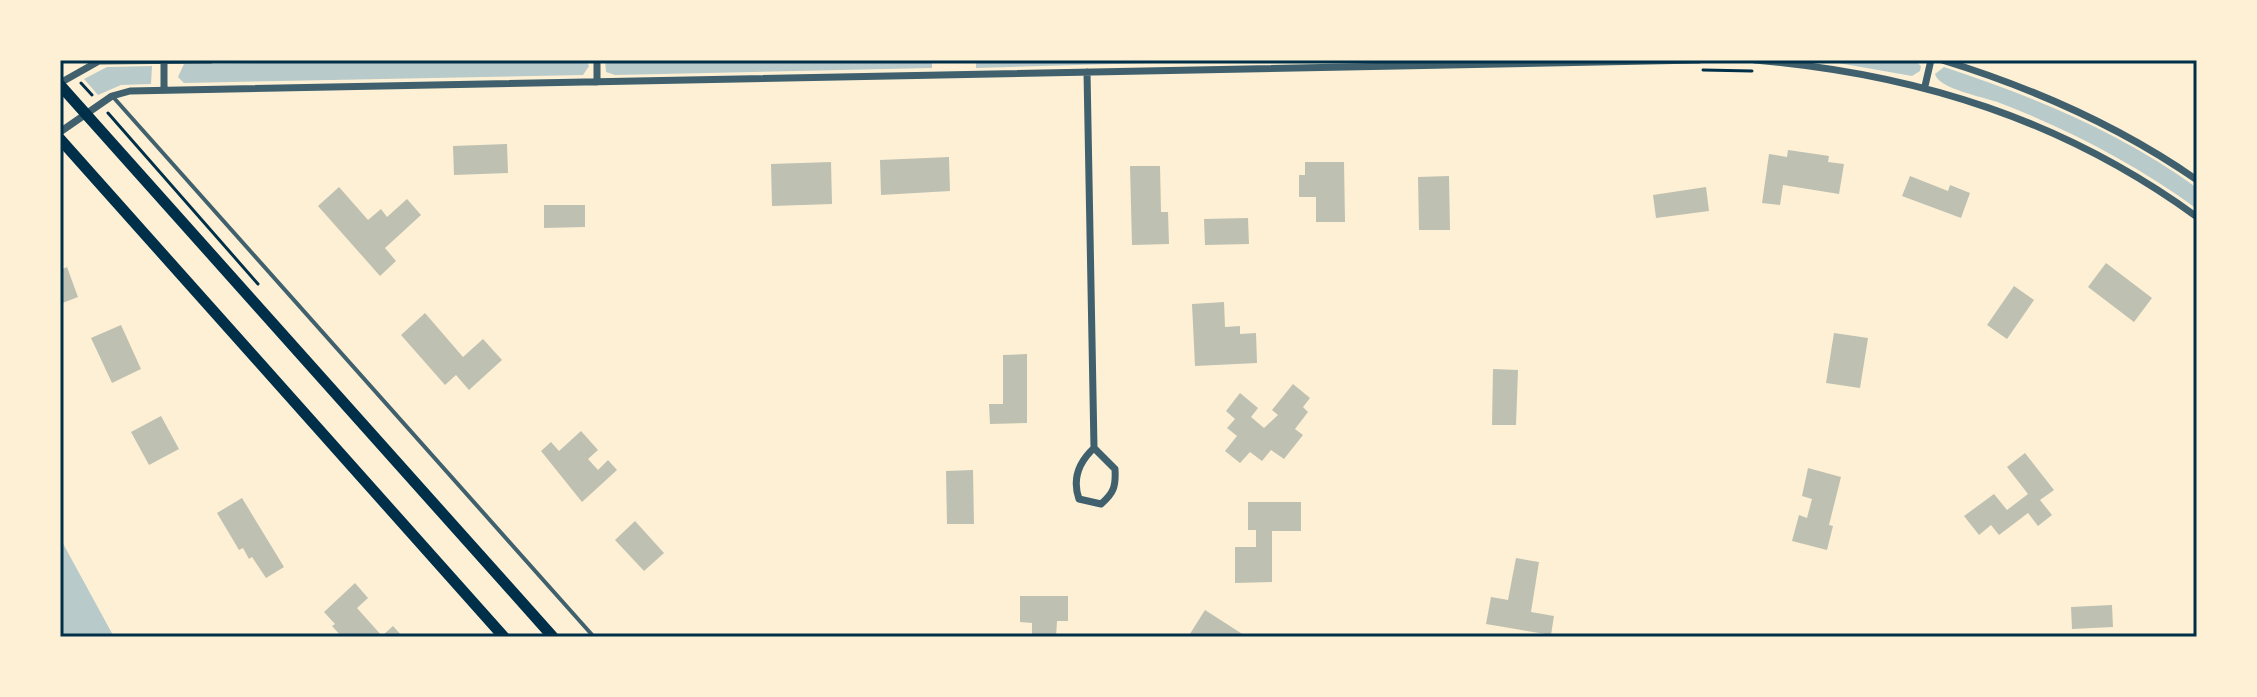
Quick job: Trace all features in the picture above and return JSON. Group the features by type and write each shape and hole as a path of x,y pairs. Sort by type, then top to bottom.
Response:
{"main road":[{"path":"60,84 553,637"},
{"path":"60,139 504,637"}],"street":[{"path":"60,84 99,61 211,60"},
{"path":"597,60 597,82"},
{"path":"60,132 112,96 164,89 1087,72 1270,64 1699,60"},
{"path":"1755,60 1812,65 1925,86 2075,143 2158,190 2197,217"},
{"path":"1925,86 1931,60"},
{"path":"1942,60 2023,86 2074,108 2160,155 2197,180"},
{"path":"164,61 164,89"},
{"path":"1087,72 1094,448 1115,469 1116,484 1101,504 1079,499 1075,488 1084,457 1094,448"}],"lane":[{"path":"112,96 594,637"}],"path":[{"path":"1694,70 1760,71"}],"shaded area":[{"path":"586,60 589,66 583,75 184,83 178,77 184,64"},
{"path":"605,60 932,60 932,68 615,75 606,72"},
{"path":"976,60 1257,60 976,68"},
{"path":"1821,60 1914,60 1921,66 1920,71 1912,76"},
{"path":"152,66 151,84 121,85 98,95 84,79 107,67"},
{"path":"1944,67 2043,104 2138,150 2197,188 2197,209 2127,163 2077,137 2000,103 1944,84 1935,74"},
{"path":"60,538 114,637 60,637"}],"building":[{"path":"507,144 508,173 454,175 453,146"},
{"path":"1788,150 1829,156 1828,162 1844,164 1839,194 1783,185 1780,205 1762,203 1769,154 1787,157"},
{"path":"949,157 950,191 881,195 880,160"},
{"path":"831,162 832,204 772,206 771,164"},
{"path":"1305,162 1344,162 1345,222 1316,222 1316,197 1299,197 1299,175 1305,175"},
{"path":"1130,166 1160,166 1161,212 1168,212 1169,244 1132,245"},
{"path":"1449,176 1450,230 1419,230 1418,177"},
{"path":"1910,176 1948,191 1950,185 1970,193 1961,218 1902,196"},
{"path":"339,187 368,220 381,209 387,217 407,199 421,215 385,248 396,261 380,276 318,206"},
{"path":"1706,187 1709,211 1656,218 1653,195"},
{"path":"544,205 585,205 585,227 544,228"},
{"path":"1248,218 1249,244 1205,245 1204,219"},
{"path":"2106,263 2152,298 2134,322 2088,287"},
{"path":"67,267 78,297 60,304 60,270"},
{"path":"2014,286 2034,300 2007,339 1987,325"},
{"path":"1224,302 1225,327 1240,326 1240,334 1256,333 1257,363 1195,366 1192,304"},
{"path":"425,313 463,357 483,339 502,360 469,390 456,375 445,385 401,335"},
{"path":"121,325 141,369 112,383 91,338"},
{"path":"1834,333 1868,338 1860,388 1826,383"},
{"path":"1027,354 1027,423 990,424 989,404 1003,404 1003,355"},
{"path":"1493,369 1518,370 1516,425 1492,425"},
{"path":"1293,384 1310,398 1303,407 1308,412 1295,429 1303,435 1284,459 1271,450 1262,461 1250,452 1240,463 1225,451 1237,436 1227,428 1235,419 1226,411 1240,393 1258,408 1251,417 1264,428 1278,415 1272,410"},
{"path":"161,416 179,449 149,465 131,432"},
{"path":"581,431 598,450 588,459 598,470 608,460 617,470 582,502 541,451 551,442 559,451"},
{"path":"2025,453 2054,490 2040,500 2052,515 2038,526 2028,513 1999,535 1991,525 1979,535 1964,516 1994,494 2007,510 2028,494 2007,467"},
{"path":"1808,468 1841,477 1829,525 1833,526 1827,550 1792,541 1799,515 1807,518 1812,499 1802,496"},
{"path":"973,470 974,524 947,524 946,471"},
{"path":"242,498 284,567 266,578 252,557 249,559 243,548 239,550 217,513"},
{"path":"1248,502 1301,502 1301,531 1272,531 1272,582 1235,583 1235,547 1256,547 1256,530 1248,530"},
{"path":"635,521 664,553 644,571 615,540"},
{"path":"1516,558 1539,562 1531,612 1554,616 1551,635 1486,624 1491,597 1508,600"},
{"path":"355,583 368,598 357,608 382,636 393,626 403,637 342,637 332,626 335,624 324,612"},
{"path":"1020,596 1068,596 1068,621 1057,621 1056,637 1032,637 1032,623 1020,622"},
{"path":"2112,605 2113,627 2072,629 2071,607"},
{"path":"1205,610 1247,637 1188,637"}]}
